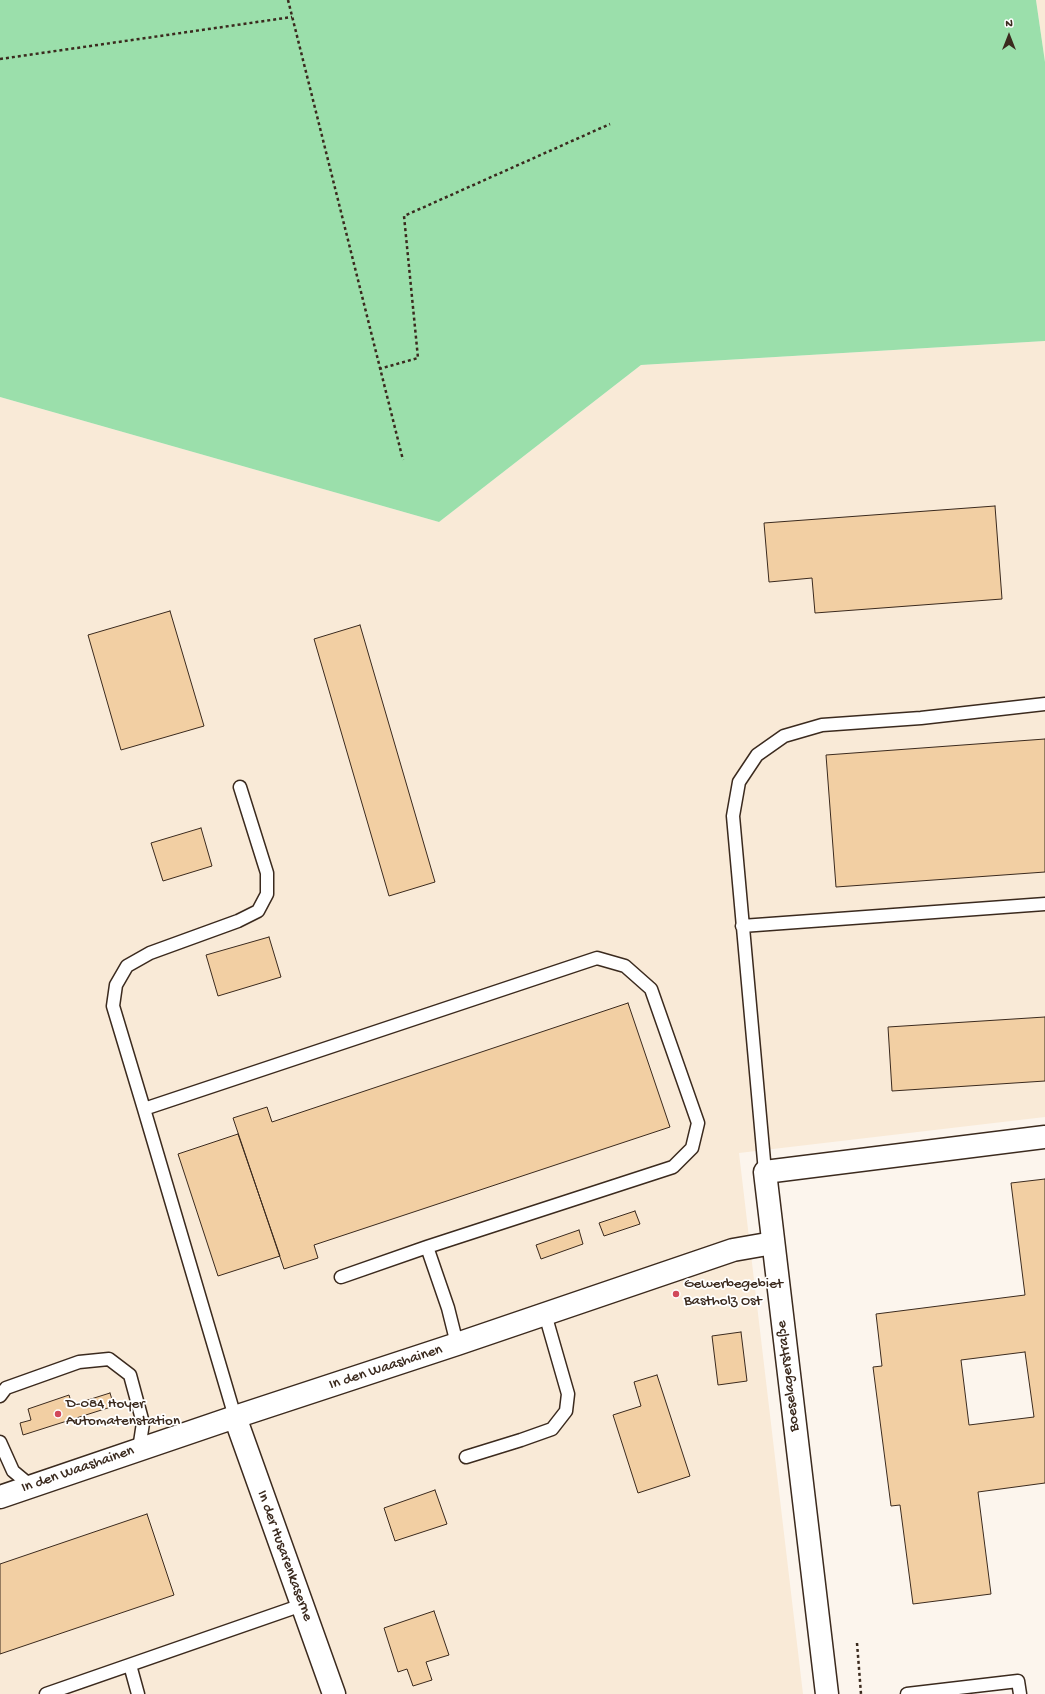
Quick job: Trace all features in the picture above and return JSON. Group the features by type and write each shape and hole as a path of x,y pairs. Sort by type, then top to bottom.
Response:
{"street":[{"path":"765,1172 1045,1137"},
{"name":"Boeselagerstraße","path":"765,1172 827,1694"},
{"name":"In den Waashainen","path":"0,1497 733,1250 773,1243"},
{"name":"In der Husarenkaserne","path":"235,1417 334,1694"}],"lane":[{"path":"765,1172 733,816 740,782 757,755 762,751 784,736 822,724 921,718 1045,704"},
{"path":"235,1417 114,1006 116,985 127,966 150,952 238,921 258,911 266,894 266,874 240,787"},
{"path":"742,926 1045,904"},
{"path":"144,1109 597,958 625,966 651,989 698,1123 692,1148 673,1166 341,1277"},
{"path":"427,1248 448,1308 457,1344"},
{"path":"466,1457 552,1429 566,1411 568,1394 545,1314"},
{"path":"0,1396 6,1388 79,1362 109,1359 130,1375 143,1423 139,1449"},
{"path":"0,1442 13,1471 31,1486"},
{"path":"46,1694 302,1605"},
{"path":"130,1665 138,1694"},
{"path":"908,1694 1018,1681 1020,1694"}],"path":[{"path":"288,0 379,369 403,460"},
{"path":"0,59 292,17"},
{"path":"379,369 418,358 404,216 610,124"},
{"path":"857,1643 861,1694"}],"shaded area":[{"path":"1036,0 1045,0 1045,62"},
{"path":"1045,341 1045,1117 739,1153 803,1694 0,1694 0,397 439,522 641,365"}],"green space":[{"path":"0,0 1036,0 1045,62 1045,341 641,365 439,522 0,397"}],"building":[{"path":"995,506 1002,599 815,613 812,578 769,582 764,523"},
{"path":"170,611 204,726 121,750 88,635"},
{"path":"360,625 435,882 389,896 314,639"},
{"path":"1045,739 1045,872 836,887 826,755"},
{"path":"201,828 212,866 163,881 151,843"},
{"path":"269,937 281,977 218,996 206,955"},
{"path":"628,1003 670,1127 314,1245 318,1258 284,1269 233,1118 267,1107 272,1122"},
{"path":"1045,1017 1045,1081 892,1091 888,1027"},
{"path":"238,1134 280,1256 218,1276 178,1154"},
{"path":"1045,1179 1045,1483 978,1492 991,1594 913,1604 900,1505 891,1506 873,1367 882,1366 876,1314 1025,1295 1011,1183","holes":["1025,1352 1034,1417 969,1425 961,1360"]},
{"path":"635,1211 640,1224 604,1236 599,1223"},
{"path":"579,1230 583,1244 541,1259 536,1245"},
{"path":"741,1332 747,1381 718,1385 712,1336"},
{"path":"657,1375 690,1476 638,1493 613,1415 641,1406 634,1382"},
{"name":"D-084 Hoyer Automatenstation","path":"110,1393 114,1406 23,1435 20,1423 31,1420 28,1409 69,1395 72,1405"},
{"path":"435,1490 447,1524 395,1541 384,1508"},
{"path":"147,1514 174,1595 0,1654 0,1564"},
{"path":"434,1611 449,1655 426,1662 432,1680 413,1686 407,1669 398,1672 384,1628"}],"place":[{"name":"Gewerbegebiet Bastholz Ost","path":"676,1294"},
{"name":"D-084 Hoyer Automatenstation","path":"58,1414"}]}
